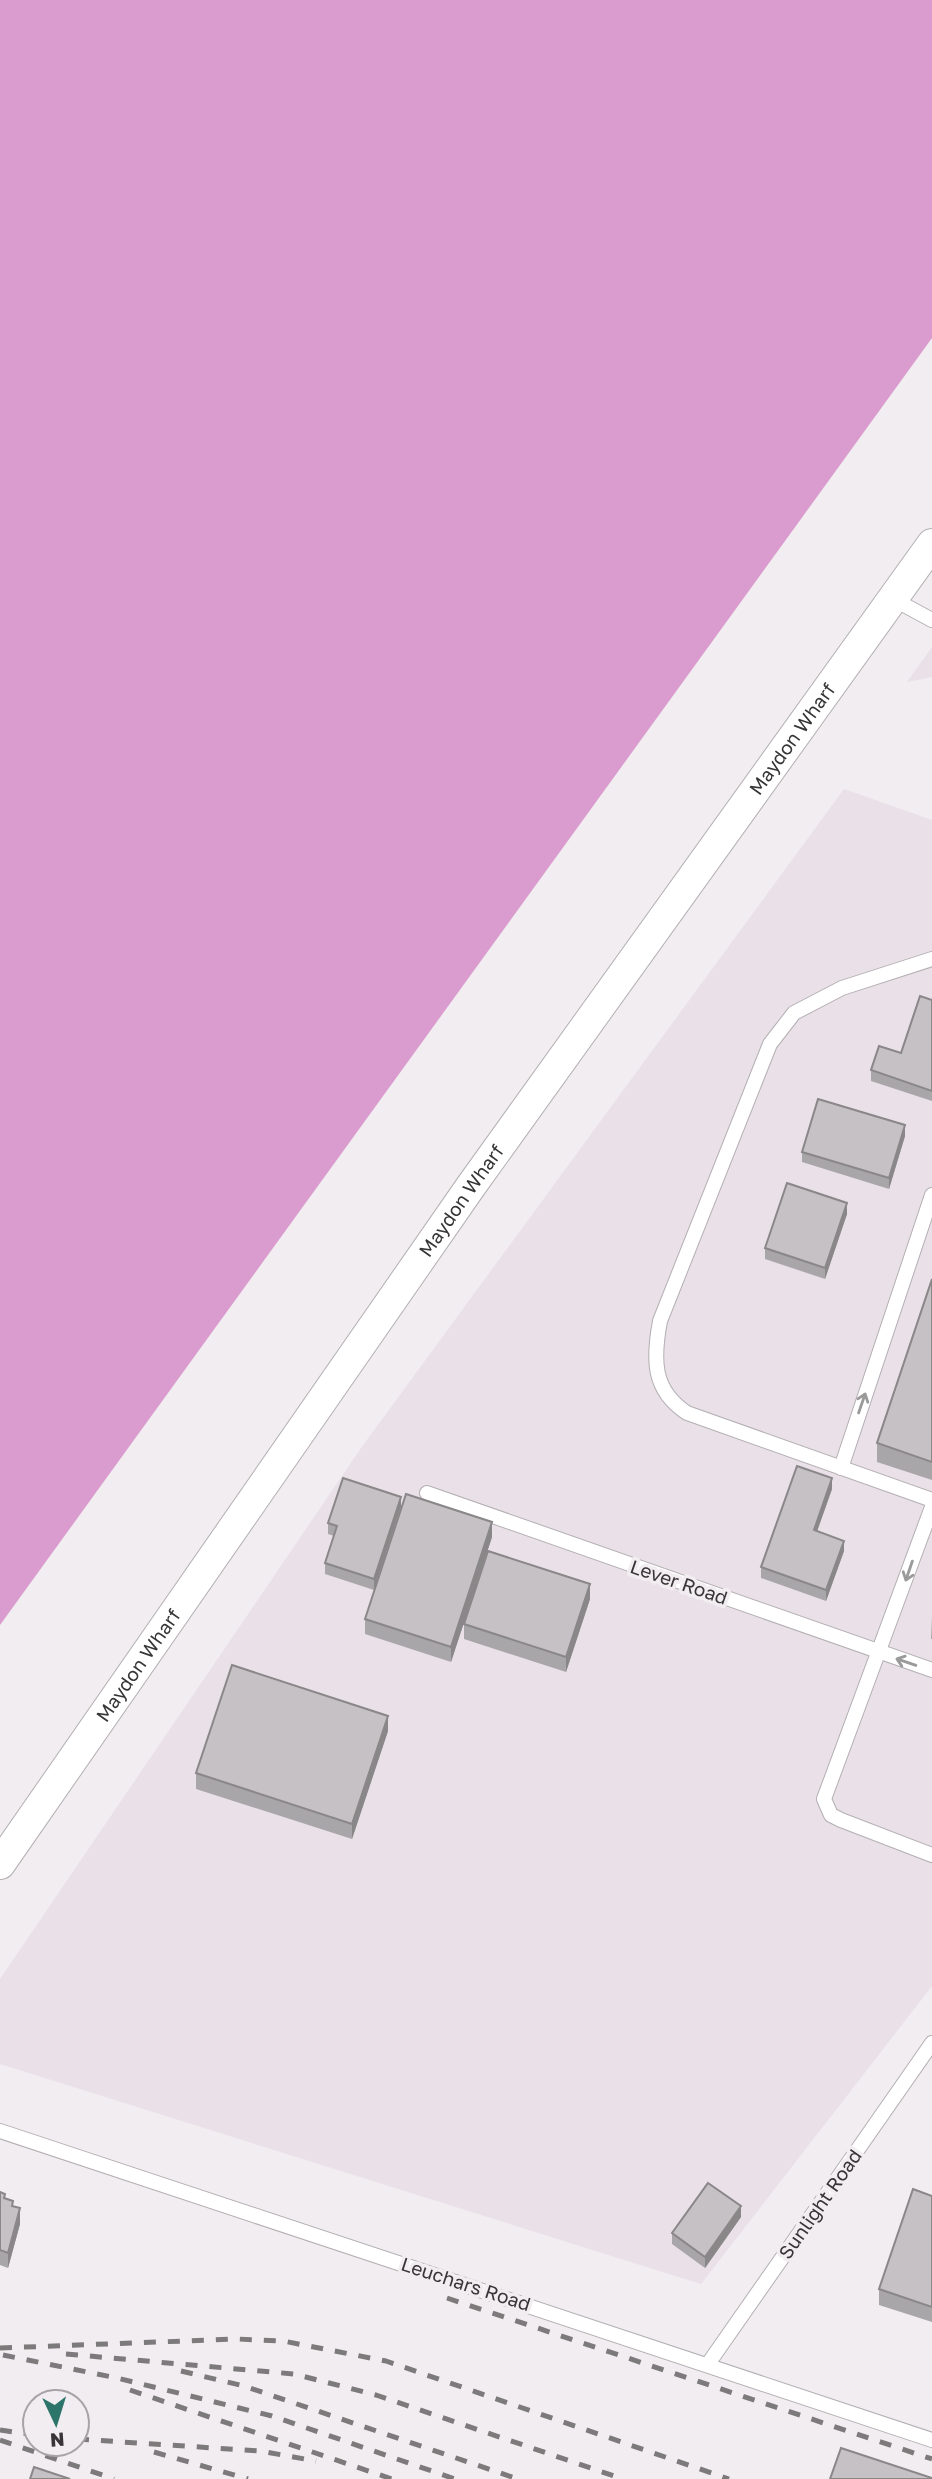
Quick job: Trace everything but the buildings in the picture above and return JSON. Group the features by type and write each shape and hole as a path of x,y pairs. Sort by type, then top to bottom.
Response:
{"street":[{"name":"Maydon Wharf","path":"0,1864 463,1197 895,600 932,544"}],"lane":[{"path":"895,600 932,621"},
{"path":"932,959 842,988 794,1013 770,1044 660,1321 655,1351 659,1380 669,1401 687,1413 932,1500"},
{"path":"841,1468 932,1195"},
{"name":"Lever Road","path":"427,1493 932,1670"},
{"path":"932,1507 824,1799 831,1815 932,1855"},
{"name":"Sunlight Road","path":"708,2364 932,2043"},
{"name":"Leuchars Road","path":"0,2131 932,2440"}],"shaded area":[{"path":"0,0 932,0 932,338 0,1625"},
{"path":"932,647 932,677 907,682"},
{"path":"844,789 932,820 932,1986 701,2284 0,2064 0,1979 361,1448"}],"railway":[{"path":"447,2298 932,2459"},
{"path":"0,2348 237,2339 283,2341 386,2361 729,2479"},
{"path":"66,2354 294,2374 376,2395 623,2479"},
{"path":"3,2355 117,2378 272,2416 455,2479"},
{"path":"181,2371 244,2386 518,2479"},
{"path":"130,2390 392,2479"},
{"path":"0,2430 21,2433"},
{"path":"0,2440 114,2479"},
{"path":"91,2440 260,2451 316,2461"},
{"path":"154,2452 248,2479"}]}
